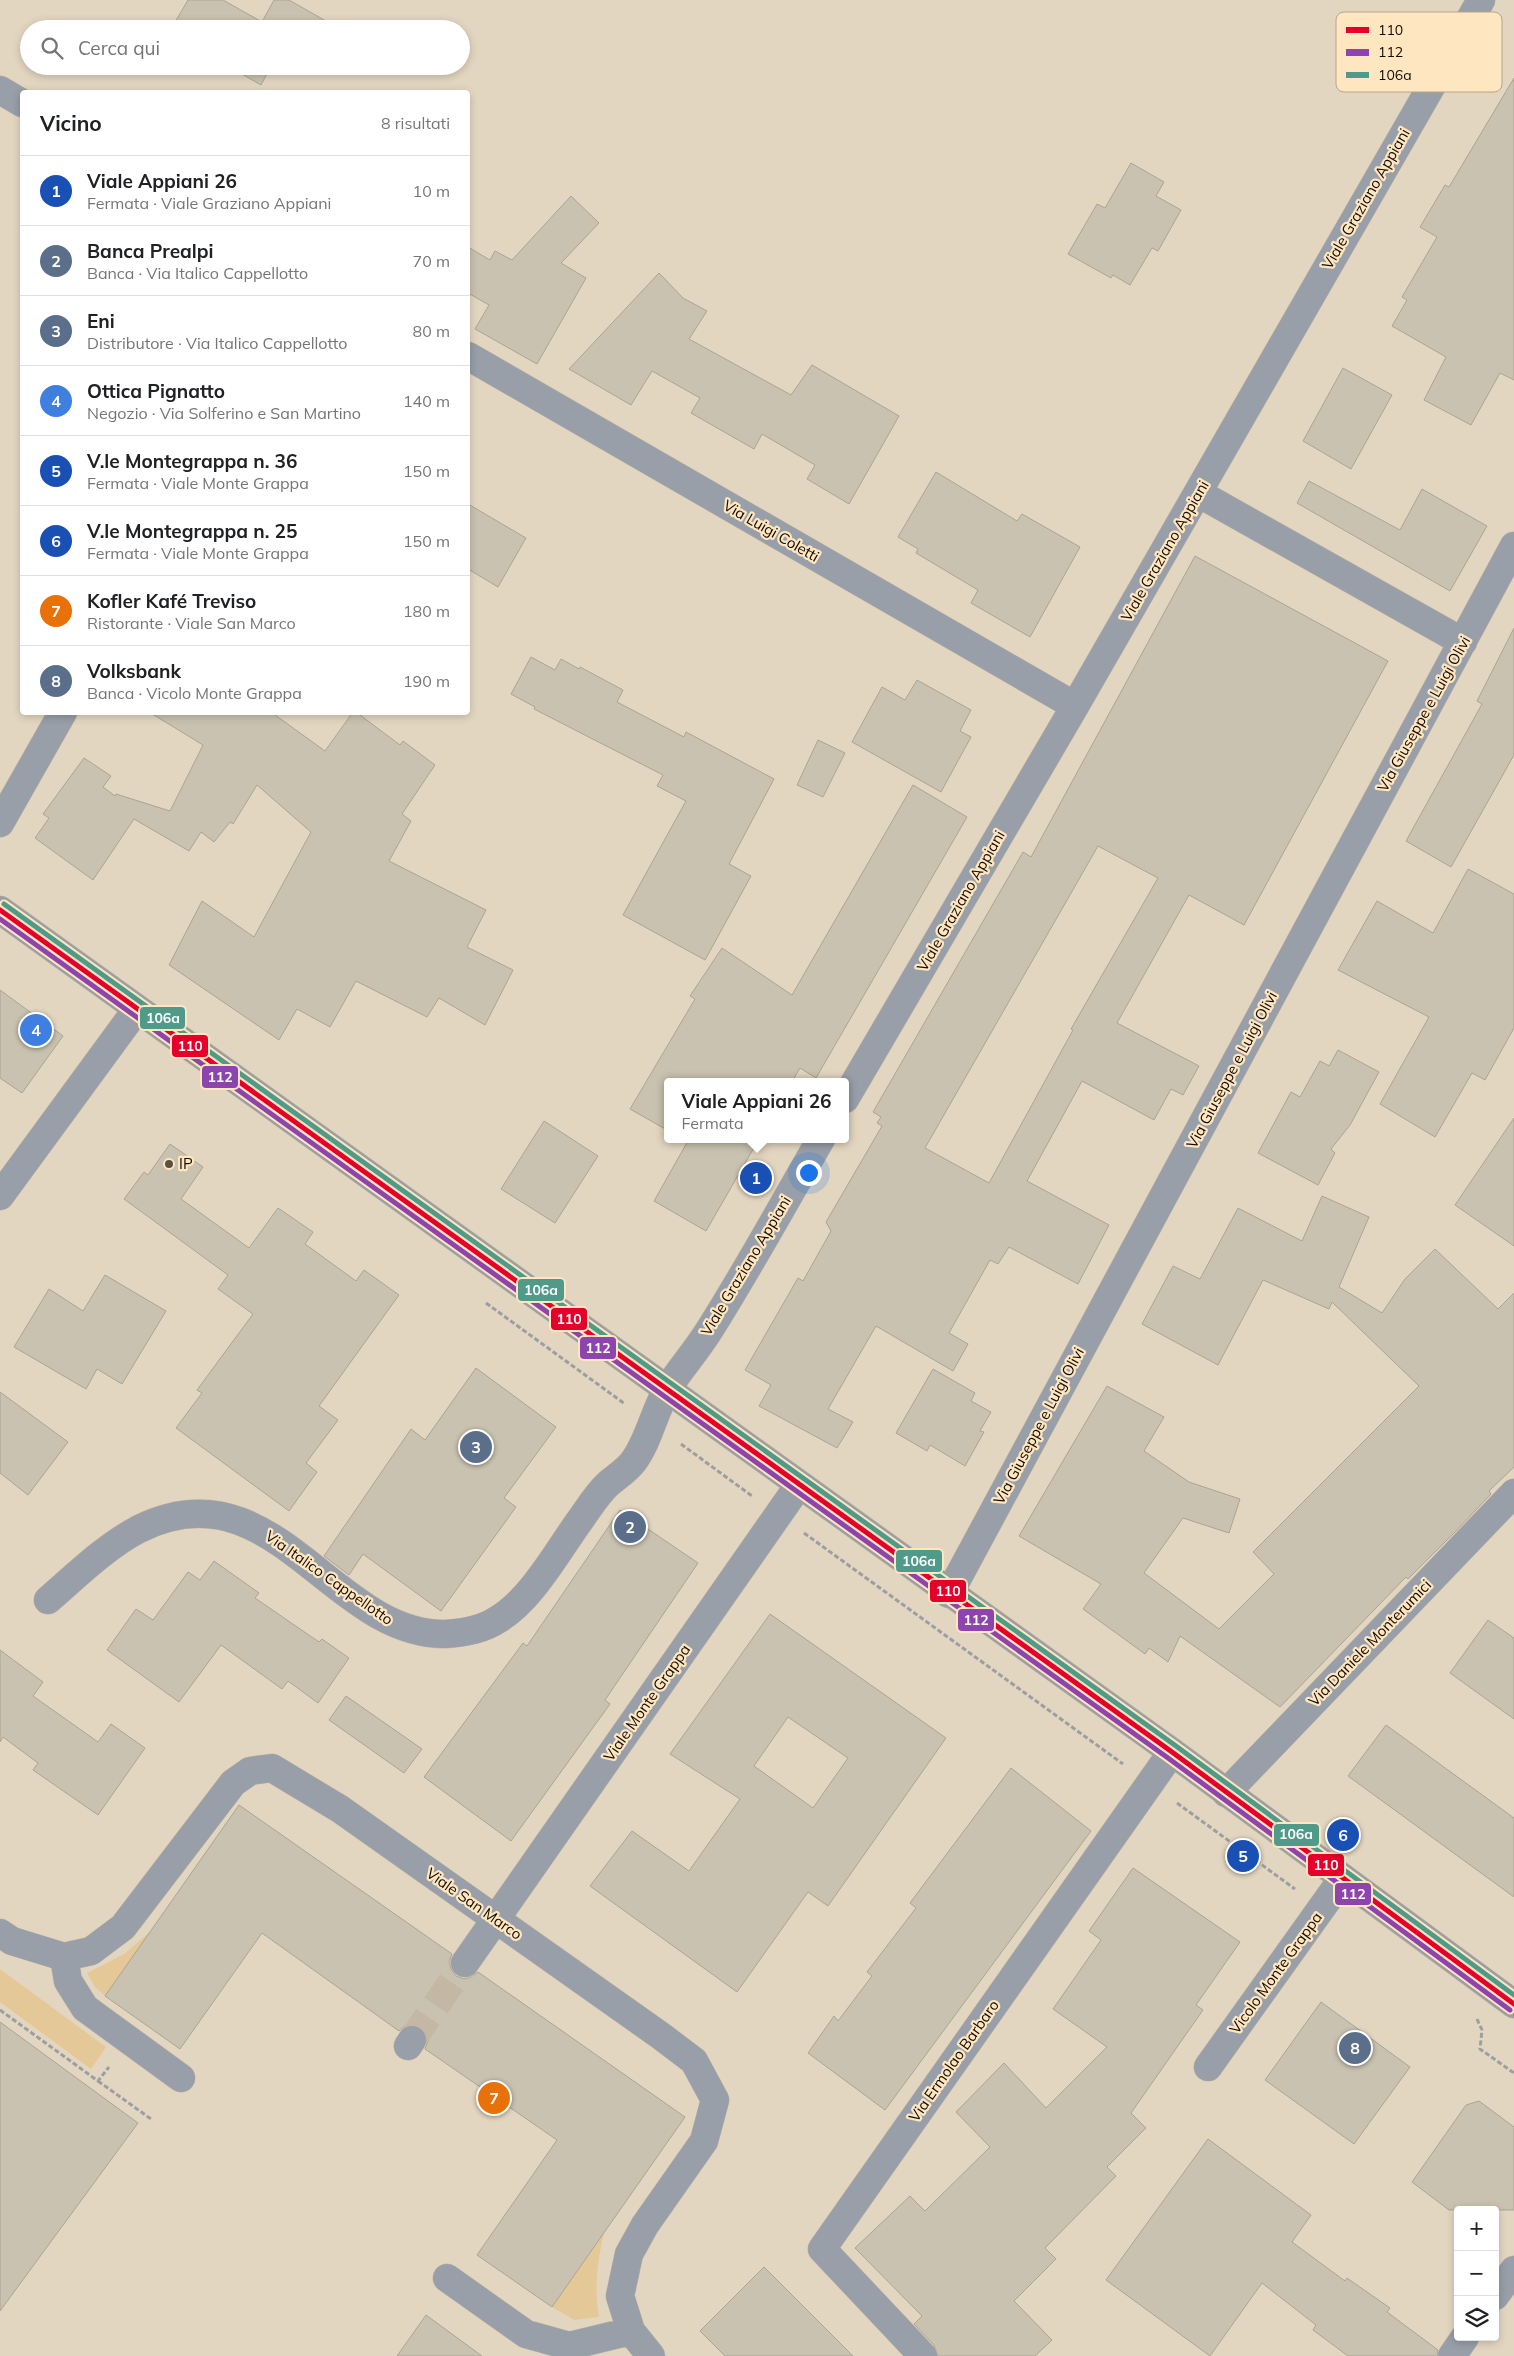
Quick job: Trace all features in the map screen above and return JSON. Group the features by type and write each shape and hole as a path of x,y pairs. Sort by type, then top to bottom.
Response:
{"main road":[{"path":"0,910 949,1594 1172,1752 1514,2004"}],"street":[{"name":"Viale Graziano Appiani","path":"1474,12 1481,0"},
{"path":"0,90 20,102"},
{"name":"Viale Graziano Appiani","path":"849,1092 1075,706 1428,92"},
{"name":"Via Luigi Coletti","path":"470,357 1075,706"},
{"path":"1198,493 1463,642"},
{"name":"Via Giuseppe e Luigi Olivi","path":"949,1594 1514,546"},
{"path":"0,823 61,715"},
{"path":"0,1196 138,1009"},
{"name":"Viale Graziano Appiani","path":"667,1390 709,1331 819,1143"},
{"name":"Via Italico Cappellotto","path":"48,1600 106,1550 140,1529 174,1518 204,1514 234,1519 265,1532 366,1606 399,1626 417,1632 435,1634 475,1630 496,1622 512,1610 603,1490 631,1465 667,1390"},
{"name":"Viale Monte Grappa","path":"465,1963 799,1485"},
{"name":"Via Daniele Monterumici","path":"1226,1793 1514,1493"},
{"name":"Via Ermolao Barbaro","path":"923,2356 822,2249 1172,1752"},
{"name":"Viale San Marco","path":"0,1932 12,1941 64,1957 91,1951 123,1927 233,1783 250,1771 272,1768 340,1810 654,2030 694,2062 715,2100 704,2141 645,2225 629,2254 620,2296 631,2331 651,2356"},
{"name":"Vicolo Monte Grappa","path":"1208,2067 1343,1878"},
{"path":"64,1957 68,1980 85,2008 181,2078"},
{"path":"1499,2291 1514,2270"},
{"path":"448,2278 526,2334 569,2346 631,2331"},
{"path":"1452,2356 1462,2341"}],"path":[{"path":"693,1453 754,1497"},
{"path":"0,2010 151,2119"},
{"path":"98,2081 128,2040"},
{"path":"1480,2049 1514,2073"}],"shaded area":[{"path":"152,1930 105,1996 95,1987 87,1973 124,1954"},
{"path":"0,1969 106,2047 91,2069 0,2002"},
{"path":"604,2233 597,2275 599,2317 574,2320 552,2307"}],"building":[{"path":"188,0 223,0 258,20 176,20"},
{"path":"274,0 289,0 324,20 263,20"},
{"path":"244,75 266,75 261,85"},
{"path":"1514,78 1514,380 1500,373 1471,425 1424,400 1446,357 1392,326 1407,300 1402,297 1437,237 1420,227 1445,185 1449,187"},
{"path":"1131,163 1164,182 1156,196 1181,210 1158,251 1152,248 1130,285 1113,275 1111,278 1068,254 1097,204 1105,208"},
{"path":"571,196 599,223 561,263 586,278 537,364 475,329 489,305 470,294 470,248 490,260 495,251 512,260"},
{"path":"659,273 683,298 707,311 689,339 791,395 812,365 899,416 849,504 807,479 815,465 762,434 754,449 691,413 700,398 652,371 631,405 569,369"},
{"path":"1343,368 1392,395 1351,469 1303,441"},
{"path":"936,472 1017,521 1022,514 1080,547 1030,637 971,603 978,590 916,553 918,549 898,537"},
{"path":"1309,481 1400,530 1422,489 1487,526 1450,591 1297,503"},
{"path":"470,505 526,538 498,587 470,570"},
{"path":"1195,556 1388,661 1244,925 1189,895 1117,1023 1199,1066 1183,1095 1171,1089 1154,1120 1082,1081 1027,1181 1109,1225 1078,1284 1009,1247 998,1264 990,1260 949,1333 968,1344 953,1371 876,1326 828,1409 853,1422 837,1448 759,1406 771,1385 745,1370 798,1278 803,1281 831,1231 826,1222 882,1126 877,1123 881,1117 873,1112 1023,852 1031,857","holes":["1098,846 1158,878 1071,1029 1073,1030 989,1183 925,1148"]},
{"path":"1514,628 1514,755 1451,867 1406,841 1482,704 1477,701"},
{"path":"531,657 555,670 561,659 579,669 580,667 623,690 617,702 684,737 686,732 774,779 729,864 751,876 705,960 623,915 686,801 657,786 663,775 534,709 535,707 511,694"},
{"path":"917,680 971,710 960,731 971,737 941,792 852,742 882,687 905,700"},
{"path":"154,715 275,715 325,751 351,715 360,715 400,745 403,741 435,765 402,814 411,821 389,861 486,910 467,947 513,970 485,1025 439,998 427,1017 356,981 330,1027 297,1009 279,1040 169,965 202,901 254,937 311,832 257,785 233,824 230,822 214,842 201,832 189,851 134,819 93,880 35,838 49,818 43,814 84,758 111,776 103,787 115,796 116,794 170,811 203,745"},
{"path":"818,740 845,753 823,797 797,785"},
{"path":"913,785 967,817 816,1078 800,1068 794,1078 664,1078 664,1128 630,1109 695,999 690,996 722,948 792,995"},
{"path":"1468,869 1514,894 1514,1028 1485,1080 1472,1073 1435,1137 1380,1104 1429,1017 1338,970 1377,901 1433,933"},
{"path":"0,990 63,1036 22,1093 0,1078"},
{"path":"1338,1050 1379,1072 1350,1125 1331,1149 1335,1153 1318,1185 1258,1153 1291,1092 1300,1097 1320,1061 1329,1066"},
{"path":"1514,1118 1514,1246 1455,1205"},
{"path":"544,1121 598,1156 555,1223 501,1189"},
{"path":"687,1143 757,1143 706,1231 654,1201"},
{"path":"170,1144 203,1167 181,1199 249,1248 278,1208 313,1232 305,1244 356,1281 364,1270 399,1295 319,1406 338,1420 306,1463 317,1472 289,1511 176,1428 202,1393 197,1390 253,1314 218,1289 228,1275 124,1199 144,1172 148,1175"},
{"path":"1322,1196 1369,1217 1339,1287 1382,1313 1405,1279 1435,1249 1498,1309 1514,1293 1514,1467 1489,1491 1491,1494 1457,1530 1408,1579 1406,1577 1280,1707 1180,1636 1168,1662 1149,1648 1145,1654 1083,1609 1101,1584 1019,1536 1107,1386 1164,1417 1144,1451 1189,1482 1240,1499 1229,1533 1183,1518 1144,1573 1219,1629 1274,1574 1253,1552 1419,1386 1332,1302 1329,1309 1263,1280 1218,1365 1142,1324 1173,1266 1200,1279 1238,1208 1302,1241"},
{"path":"105,1275 166,1311 122,1384 97,1369 86,1389 14,1347 49,1289 83,1311"},
{"path":"476,1368 556,1427 504,1498 516,1507 441,1611 363,1554 349,1575 324,1556 411,1429 425,1440"},
{"path":"933,1369 975,1393 971,1401 991,1412 980,1431 984,1432 965,1466 930,1445 927,1451 896,1433"},
{"path":"0,1392 68,1442 28,1495 0,1473"},
{"path":"620,1510 698,1563 605,1700 610,1704 511,1841 424,1777 523,1643 527,1646"},
{"path":"214,1561 259,1593 255,1598 319,1642 322,1639 349,1658 318,1703 288,1681 282,1689 221,1645 179,1702 107,1650 136,1609 153,1620 188,1572 200,1580"},
{"path":"770,1614 946,1738 828,1906 808,1892 737,1992 590,1886 632,1831 689,1871 740,1799 670,1754","holes":["788,1717 848,1758 813,1808 754,1766"]},
{"path":"1488,1620 1514,1638 1514,1719 1450,1673"},
{"path":"0,1650 43,1682 33,1696 98,1742 111,1724 145,1748 98,1815 33,1770 38,1763 3,1737 0,1742"},
{"path":"346,1696 422,1749 404,1773 329,1720"},
{"path":"1386,1725 1514,1818 1514,1897 1348,1776"},
{"path":"1011,1768 1091,1831 885,2110 808,2053 834,2016 838,2021 872,1976 867,1972 916,1908 910,1903"},
{"path":"239,1805 452,1954 449,1962 456,1976 464,1979 478,1972 685,2117 552,2307 477,2255 557,2140 425,2049 428,2041 426,2033 421,2027 413,2024 405,2026 399,2031 262,1933 180,2049 105,1996"},
{"path":"1133,1868 1240,1942 1196,2005 1203,2010 1131,2113 1146,2128 1107,2167 1116,2176 1045,2248 1056,2259 1014,2301 1052,2340 1035,2356 938,2356 934,2345 914,2324 922,2316 855,2248 910,2196 925,2211 990,2147 956,2112 1004,2063 1046,2108 1107,2047 1053,2009 1101,1940 1089,1931"},
{"path":"1321,2002 1410,2067 1354,2144 1265,2080"},
{"path":"0,2022 138,2123 0,2311"},
{"path":"1479,2101 1514,2127 1514,2210 1499,2210 1499,2206 1454,2206 1454,2210 1449,2210 1412,2182 1466,2105"},
{"path":"1208,2139 1311,2215 1292,2242 1345,2281 1347,2278 1390,2308 1387,2312 1438,2350 1437,2356 1348,2356 1313,2330 1316,2325 1262,2283 1210,2356 1106,2280"},
{"path":"764,2267 853,2356 725,2356 700,2331"},
{"path":"426,2315 482,2356 397,2356"}],"tunnel":[{"path":"412,2040 465,1963"}],"transit line":[{"name":"106a","path":"4,904 1176,1746 1514,1995"},
{"name":"110","path":"0,910 1172,1752 1514,2004"},
{"name":"112","path":"0,919 1168,1758 1510,2010"}],"place":[{"name":"Ottica Pignatto","path":"36,1030"},
{"name":"IP","path":"169,1164"},
{"name":"Viale Appiani 26","path":"756,1178"},
{"name":"Eni","path":"476,1447"},
{"name":"Banca Prealpi","path":"630,1527"},
{"name":"V.le Montegrappa n. 25","path":"1343,1835"},
{"name":"V.le Montegrappa n. 36","path":"1243,1856"},
{"name":"Volksbank","path":"1355,2048"},
{"name":"Kofler Kafé Treviso","path":"494,2098"}]}
